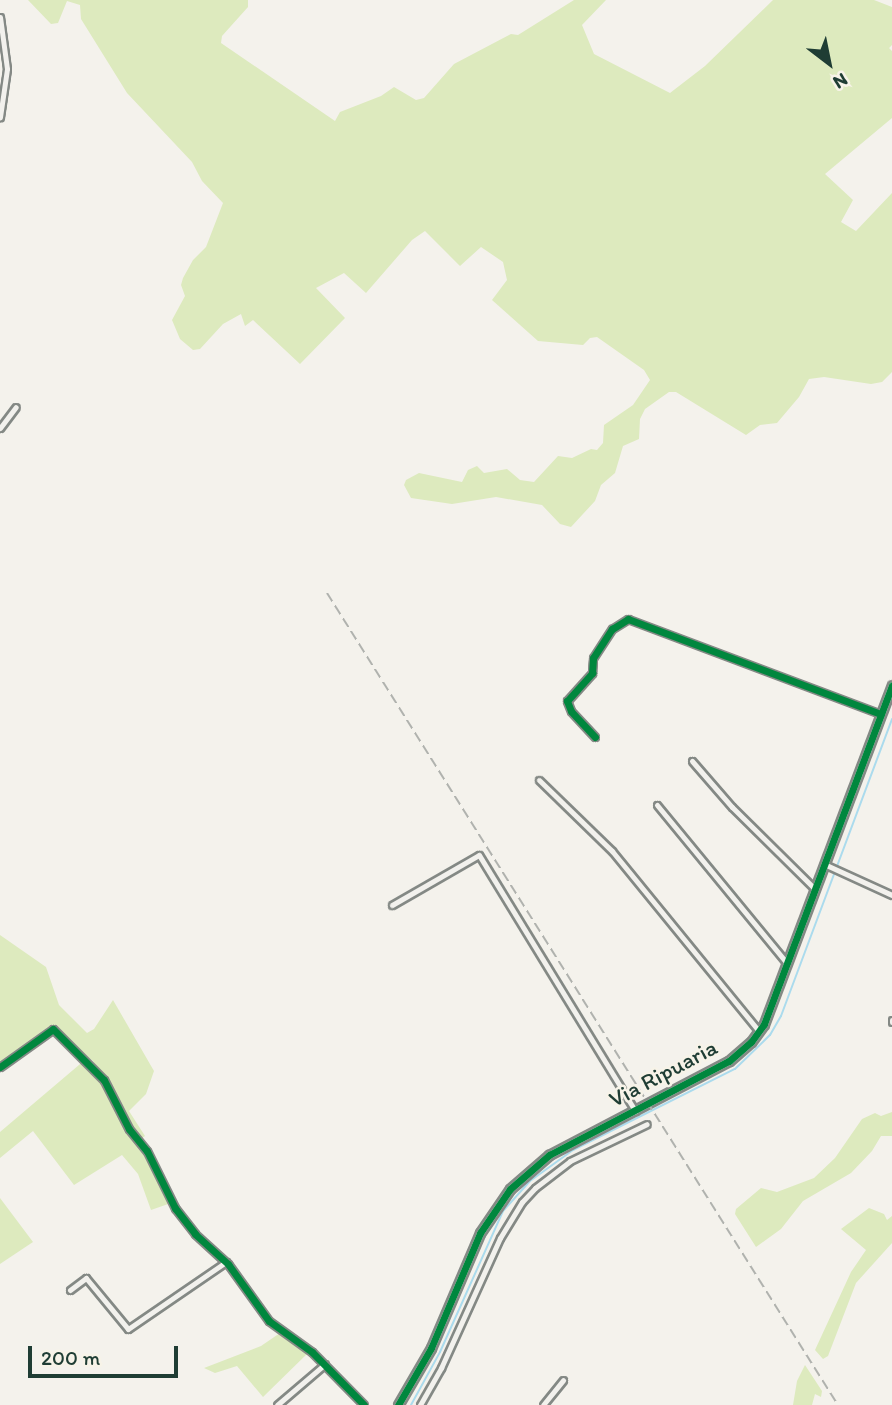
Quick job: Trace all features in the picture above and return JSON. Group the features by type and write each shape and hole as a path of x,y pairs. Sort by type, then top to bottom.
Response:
{"street":[{"path":"0,17 7,69 0,117"},
{"path":"0,428 16,407"},
{"path":"595,737 571,711 567,701 592,673 593,658 612,629 628,619 881,714"},
{"name":"Via Ripuaria","path":"398,1405 431,1348 480,1233 498,1203 549,1155 729,1061 759,1031 773,1005 892,685"},
{"path":"692,761 732,807 815,889"},
{"path":"539,780 612,851 759,1031"},
{"path":"657,805 787,963"},
{"path":"392,905 479,855 635,1111"},
{"path":"827,864 892,895"},
{"path":"0,1067 53,1029 104,1080 129,1129 147,1151 175,1208 195,1234 226,1262 269,1321 325,1364 364,1405"},
{"path":"420,1405 441,1368 500,1238 520,1205 535,1188 570,1161 647,1124"},
{"path":"71,1290 86,1278 128,1329 226,1262"},
{"path":"277,1405 325,1364"},
{"path":"542,1405 563,1380"}],"green space":[{"path":"28,0 248,0 248,7 222,36 221,43 335,121 340,112 381,96 394,87 416,100 424,98 454,64 511,34 518,35 574,0 606,0 582,25 594,54 670,93 705,66 773,0 874,0 892,7 892,45 889,48 892,51 892,118 825,174 853,200 841,222 856,231 892,193 892,372 882,382 871,384 824,377 809,379 799,397 777,423 760,425 746,435 676,392 669,392 645,409 640,419 639,439 623,446 615,473 601,485 595,501 571,527 560,524 542,505 496,497 452,504 411,498 404,485 406,480 419,473 462,482 468,470 477,466 484,473 507,469 520,480 534,482 558,456 572,458 591,449 597,450 603,443 604,425 633,405 650,380 644,370 597,337 590,338 583,345 538,341 492,300 507,280 503,262 481,247 460,266 425,231 412,240 366,293 344,273 316,288 345,318 300,364 253,320 245,326 241,314 223,324 200,349 193,350 180,339 172,320 185,296 181,285 183,278 193,260 206,247 223,203 202,181 192,162 127,93 81,19 80,5 67,1 58,23 51,24"},
{"path":"0,935 46,967 59,1005 87,1033 94,1029 113,1000 154,1071 146,1094 129,1111 145,1136 141,1139 93,1061 50,1026 0,1063"},
{"path":"86,1059 94,1067 149,1158 171,1203 151,1210 138,1174 122,1155 74,1185 33,1131 0,1158 0,1132"},
{"path":"892,1112 892,1136 881,1136 872,1151 851,1173 803,1201 781,1229 756,1247 735,1214 736,1209 761,1188 777,1192 814,1178 835,1158 862,1119 875,1113 881,1116"},
{"path":"0,1198 33,1242 0,1264"},
{"path":"869,1208 884,1214 887,1220 892,1216 892,1243 856,1283 828,1356 823,1359 815,1350 851,1272 866,1250 841,1229"},
{"path":"280,1333 309,1352 263,1397 237,1366 215,1373 204,1368 261,1346"},
{"path":"805,1365 822,1391 821,1397 815,1394 812,1405 793,1405 797,1381"}],"waterway":[{"path":"411,1405 440,1352 503,1211 530,1181 573,1150 735,1069 770,1035 781,1016 892,719"}],"railway":[{"path":"327,593 838,1405"}],"cycle path":[{"path":"595,737 571,711 567,701 592,673 593,658 612,629 628,619 881,714"},
{"path":"398,1405 431,1348 480,1233 510,1189 549,1155 729,1061 751,1042 764,1024 892,685"},
{"path":"0,1067 53,1029 104,1080 129,1129 147,1151 175,1208 195,1234 228,1264 269,1321 312,1352 364,1405"}]}
